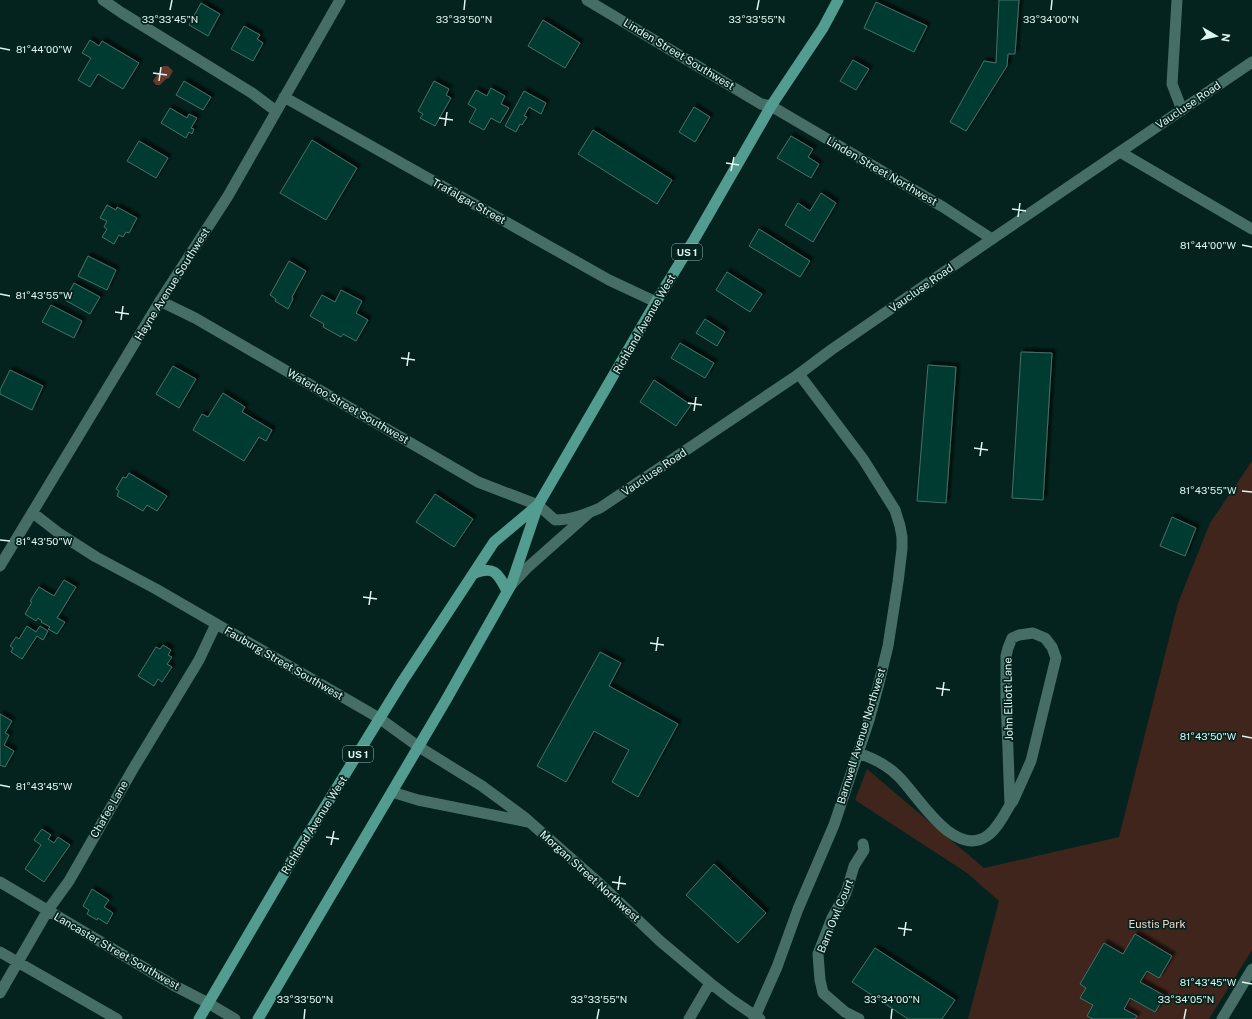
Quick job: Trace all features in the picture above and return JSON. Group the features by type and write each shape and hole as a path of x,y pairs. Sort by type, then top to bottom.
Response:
{"main road":[{"name":"Richland Avenue West","path":"258,1019 419,747 509,588 538,505 771,106 823,28 838,0"},
{"name":"Richland Avenue West","path":"199,1019 291,862 379,718 494,542 538,505"},
{"path":"473,574 482,570 494,572 509,588"}],"street":[{"path":"103,0 252,93 276,111"},
{"name":"Hayne Avenue Southwest","path":"0,566 160,301 228,196 340,0"},
{"name":"Linden Street Southwest","path":"587,0 761,104 771,106"},
{"path":"1177,0 1172,84 1182,110"},
{"name":"Vaucluse Road","path":"589,513 600,508 799,374 831,350 992,239 1251,63"},
{"name":"Trafalgar Street","path":"284,98 609,280 656,302"},
{"name":"Linden Street Northwest","path":"771,106 943,207 992,239"},
{"path":"1120,152 1252,229"},
{"name":"Waterloo Street Southwest","path":"160,301 195,318 478,482 538,505"},
{"name":"Barnwell Avenue Northwest","path":"755,1018 777,967 798,909 834,825 858,753 879,683 888,646 902,549 902,537 895,510 863,459 799,374"},
{"path":"538,505 555,520 563,520 589,513"},
{"name":"Fauburg Street Southwest","path":"32,513 60,534 96,557 379,718 419,747 482,786 530,822"},
{"path":"509,588 527,568 589,513"},
{"name":"Chafee Lane","path":"0,993 48,910 69,881 133,769 199,660 216,624"},
{"name":"John Elliott Lane","path":"858,753 877,760 892,770 931,816 942,827 954,835 975,841 985,837 993,831 1010,804 1031,761 1056,658 1052,646 1044,638 1033,633 1012,638 1006,656 1010,804"},
{"name":"Morgan Street Northwest","path":"392,792 418,800 530,822 600,884 660,941 755,1018"},
{"name":"Barn Owl Court","path":"859,1019 845,1012 823,993 820,980 818,954 832,918 846,893 854,866 864,850 864,844"},
{"name":"Lancaster Street Southwest","path":"0,882 168,982 235,1019"},
{"path":"0,952 117,1019"},
{"path":"1222,1019 1252,969"},
{"path":"689,1019 710,983"}],"green space":[{"name":"Eustis Park","path":"1252,461 1252,950 1209,1019 968,1019 999,901 967,873 855,800 867,769 984,868 1119,837 1178,603 1210,523"}],"shaded area":[{"path":"163,66 168,66 173,71 169,78 160,85 156,85 153,81"}],"building":[{"path":"999,0 1019,0 1015,54 1008,54 1007,66 966,131 950,122 984,61 996,63"},
{"path":"876,2 927,26 914,52 864,28"},
{"path":"201,3 220,14 208,36 189,25"},
{"path":"543,20 580,43 565,68 528,46"},
{"path":"244,26 260,35 257,39 263,43 253,61 231,49"},
{"path":"90,40 99,46 102,41 139,63 123,89 98,74 90,87 78,80 91,58 82,53"},
{"path":"853,60 869,69 856,90 840,81"},
{"path":"184,81 211,97 203,110 176,95"},
{"path":"434,81 449,89 446,95 451,98 435,126 420,118 423,114 418,111"},
{"path":"491,88 505,96 501,104 509,108 500,123 491,118 484,130 469,122 476,109 468,104 476,90 487,96"},
{"path":"524,91 546,103 541,114 529,107 524,116 527,117 522,125 520,124 516,132 505,126"},
{"path":"694,107 710,117 695,142 679,132"},
{"path":"170,108 187,118 189,114 197,118 191,128 194,129 192,134 189,132 186,138 161,123"},
{"path":"593,130 672,180 657,204 578,154"},
{"path":"791,136 813,149 808,157 819,164 811,178 777,158"},
{"path":"312,140 357,168 326,220 280,193"},
{"path":"139,141 168,158 156,178 127,161"},
{"path":"821,193 836,203 813,242 785,225 798,203 810,211"},
{"path":"107,205 116,210 117,207 137,218 129,233 126,232 123,237 119,235 114,244 102,237 107,229 104,227 107,221 100,218"},
{"path":"759,229 810,261 800,277 749,246"},
{"path":"88,256 116,270 107,290 78,276"},
{"path":"289,261 306,271 292,297 293,299 288,309 275,301 276,299 270,295"},
{"path":"727,272 762,294 750,312 716,290"},
{"path":"74,283 100,297 90,314 65,300"},
{"path":"341,290 362,301 356,313 368,320 356,341 343,334 341,337 323,327 324,324 310,316 322,295 335,302"},
{"path":"51,305 82,321 74,338 42,322"},
{"path":"705,319 725,332 717,346 696,333"},
{"path":"680,343 714,363 705,378 671,358"},
{"path":"1021,352 1052,353 1043,500 1012,498"},
{"path":"928,365 956,367 946,503 917,501"},
{"path":"173,366 196,379 179,408 156,394"},
{"path":"10,370 43,386 32,410 0,394 0,390"},
{"path":"654,380 691,405 676,426 640,402"},
{"path":"223,393 245,407 242,412 272,430 266,441 259,437 244,461 193,430 202,414 208,417"},
{"path":"129,473 167,496 157,511 147,505 143,511 117,496 119,491 116,489 123,477 126,478"},
{"path":"435,494 473,519 454,547 416,522"},
{"path":"1172,517 1196,528 1185,556 1160,546"},
{"path":"64,580 76,587 57,618 65,622 57,634 48,629 50,627 41,622 42,621 38,618 36,621 25,614 32,602 30,601 39,587 54,596"},
{"path":"27,626 36,632 40,626 48,631 43,640 37,636 22,659 11,652 13,648 10,646 16,637 19,639"},
{"path":"163,645 171,650 168,655 172,657 167,664 172,667 162,682 158,679 154,686 138,676 156,647 160,649"},
{"path":"600,652 621,663 609,686 678,724 638,797 612,782 629,750 594,731 566,782 537,766"},
{"path":"0,714 12,721 5,733 9,735 4,745 14,751 5,767 0,765"},
{"path":"42,829 51,835 48,839 54,843 58,837 70,845 44,882 25,869 41,845 34,840"},
{"path":"714,864 766,913 738,943 686,895"},
{"path":"92,889 109,900 104,907 113,913 107,924 98,918 97,920 87,914 89,910 83,906"},
{"path":"1135,934 1172,956 1159,978 1147,971 1140,982 1165,996 1155,1012 1130,998 1124,1009 1137,1016 1135,1019 1093,1019 1087,1016 1093,1005 1080,998 1086,988 1080,984 1104,943 1123,954"},
{"path":"875,948 955,1000 942,1019 908,1019 852,982"}]}
